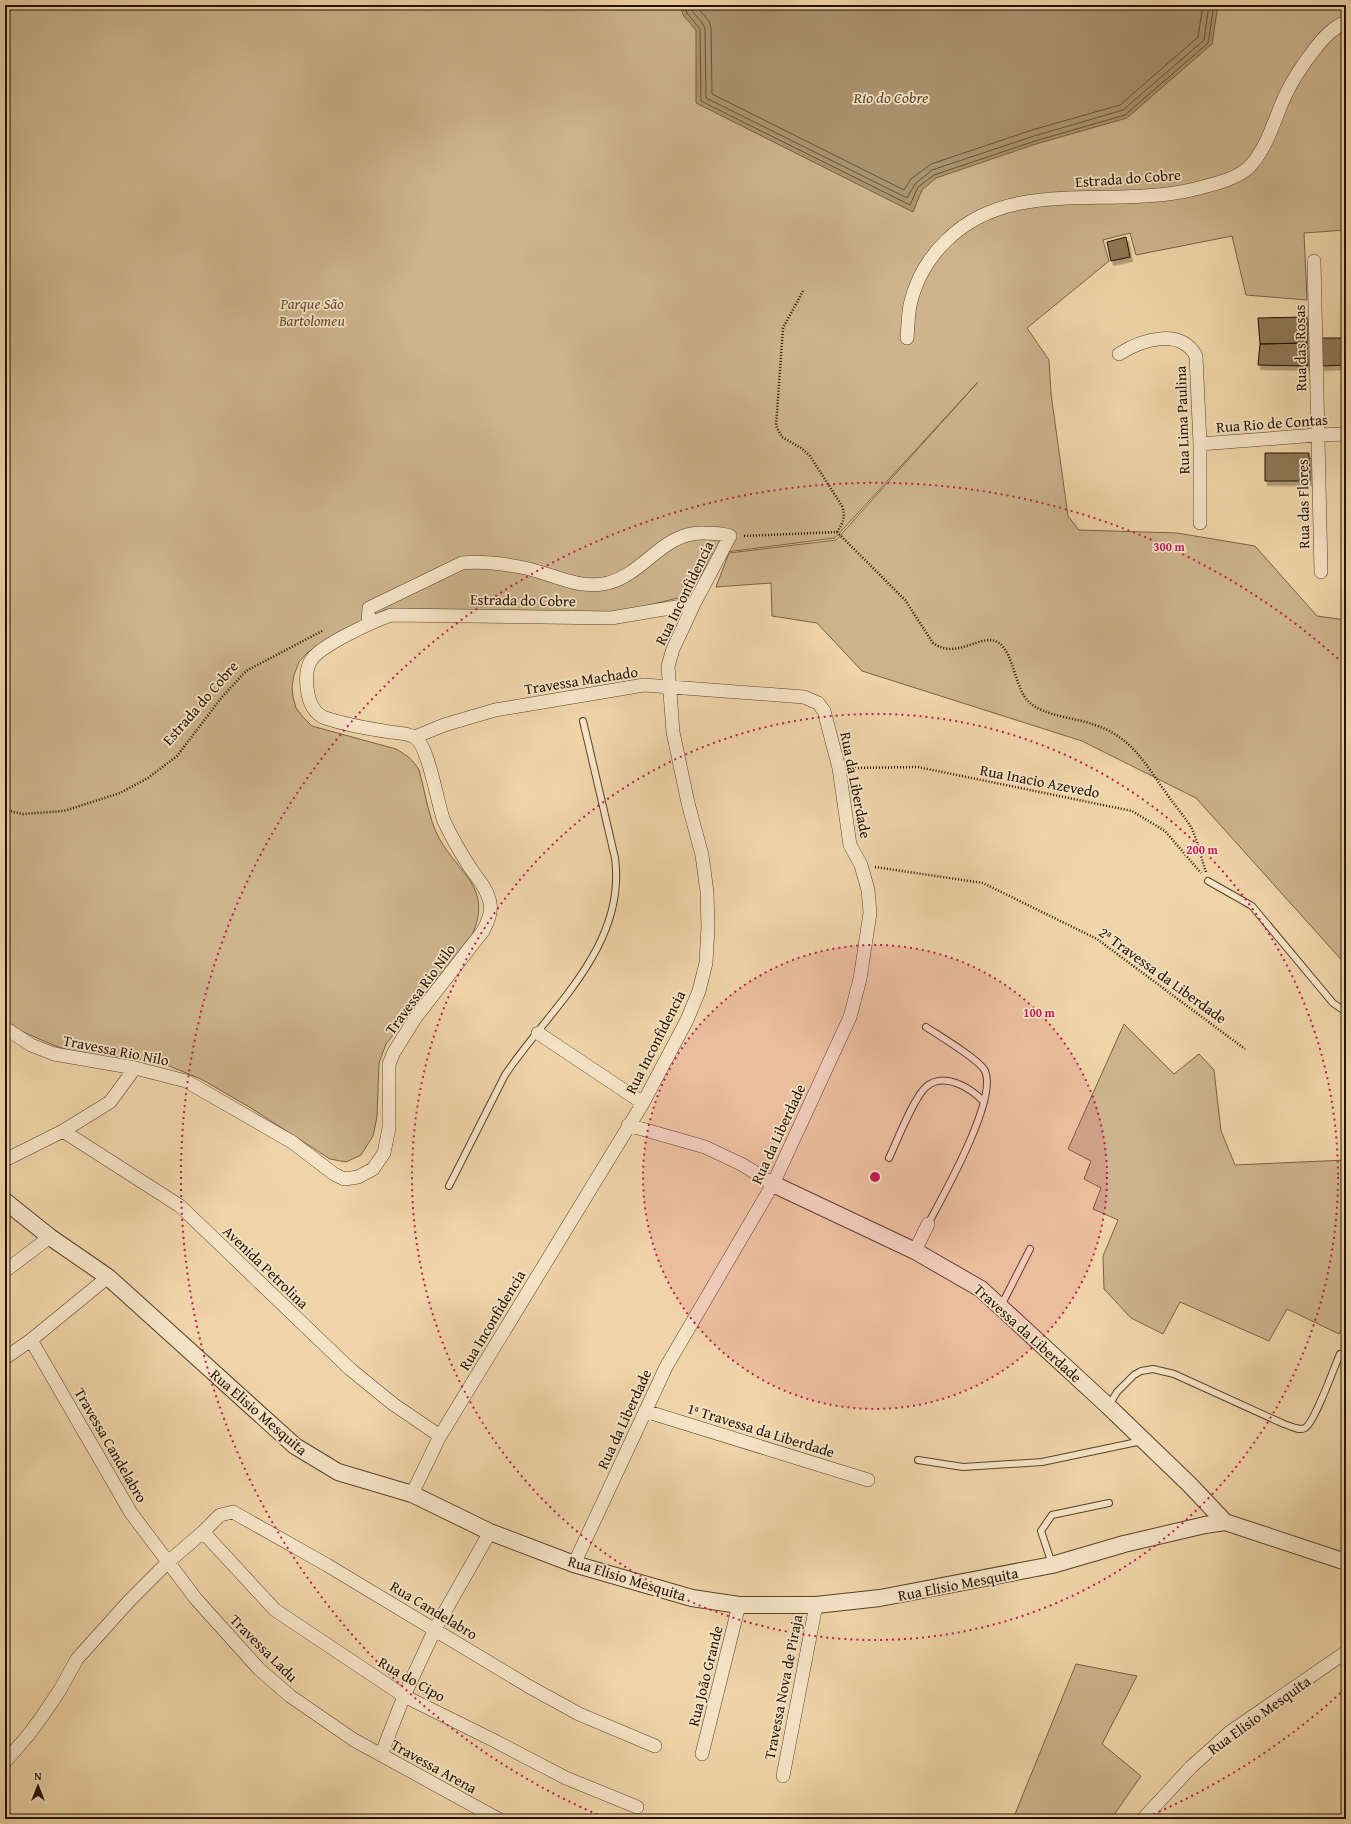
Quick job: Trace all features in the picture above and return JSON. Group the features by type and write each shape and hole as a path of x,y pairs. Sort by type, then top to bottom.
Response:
{"street":[{"name":"Estrada do Cobre","path":"907,338 910,306 916,285 925,264 939,247 960,227 972,219 993,210 1044,199 1168,194 1228,180 1242,173 1252,165 1259,154 1286,95 1302,66 1328,33 1346,22"},
{"name":"Rua das Rosas","path":"1314,261 1317,435"},
{"name":"Rua Lima Paulina","path":"1119,354 1137,344 1162,339 1183,341 1191,347 1196,356 1200,444 1200,523"},
{"name":"Rua Rio de Contas","path":"1200,444 1346,434"},
{"name":"Rua das Flores","path":"1317,435 1321,572"},
{"name":"Estrada do Cobre","path":"694,604 611,618 391,614 368,624 369,608 462,563 476,562 526,568 557,579 592,585 609,582 631,572 664,545 687,534 721,533 730,536"},
{"name":"Rua Inconfidencia","path":"412,1494 440,1436 643,1103 687,1020 699,991 706,963 708,934 707,892 702,855 688,803 673,732 668,666 673,649 694,604 730,536"},
{"path":"368,624 320,651 311,660 306,677 308,694 313,709 323,717 343,723 415,737"},
{"name":"Travessa Machado","path":"415,737 444,725 495,710 616,688 644,685 804,697"},
{"name":"Rua da Liberdade","path":"574,1564 666,1367 773,1184 850,1017 860,979 870,912 868,890 861,865 850,845 839,768 824,711 818,703 804,697"},
{"name":"Travessa Rio Nilo","path":"5,1028 31,1045 54,1054 135,1068 186,1081 292,1142 320,1164 344,1178 358,1177 372,1168 384,1153 389,1128 389,1064 416,1017 483,931 490,916 490,902 480,880 469,866 445,821 427,760 421,745 415,737"},
{"path":"538,1033 643,1103"},
{"path":"5,1160 63,1131 110,1102 135,1068"},
{"path":"628,1126 705,1147 743,1165 773,1184"},
{"name":"Avenida Petrolina","path":"63,1131 180,1206 350,1369 393,1404 440,1436"},
{"name":"Travessa da Liberdade","path":"773,1184 915,1251 963,1277 981,1289 1144,1440 1225,1522"},
{"name":"Rua Elisio Mesquita","path":"5,1201 50,1237 108,1277 295,1446 338,1472 412,1494 490,1532 574,1564 692,1598 738,1605 816,1605 880,1598 1052,1565 1124,1544 1205,1525 1225,1522 1346,1562"},
{"path":"915,1251 928,1224"},
{"path":"5,1271 50,1237"},
{"path":"5,1358 31,1340 108,1277"},
{"name":"Travessa Candelabro","path":"31,1340 132,1513 167,1563"},
{"name":"1ª Travessa da Liberdade","path":"645,1411 868,1480"},
{"name":"Rua Candelabro","path":"5,1762 38,1721 60,1690 77,1659 86,1648 130,1600 167,1563 220,1515 233,1512 435,1629 528,1686 579,1714 655,1746"},
{"name":"Rua do Cipo","path":"203,1532 276,1610 404,1696 566,1778 637,1806"},
{"path":"381,1755 404,1696 435,1629 490,1532"},
{"name":"Travessa Ladu","path":"167,1563 196,1599 259,1669 290,1696 354,1740"},
{"name":"Rua João Grande","path":"702,1754 738,1605"},
{"name":"Travessa Nova de Piraja","path":"782,1776 816,1605"},
{"name":"Rua Elisio Mesquita","path":"1143,1819 1191,1767 1230,1732 1346,1652"},
{"name":"Travessa Arena","path":"354,1740 498,1819"}],"lane":[{"path":"449,1186 505,1075 516,1058 565,999 590,961 612,915 617,876 615,858 583,721"},
{"path":"1208,880 1252,906 1332,1004 1346,1012"},
{"path":"926,1027 977,1062 985,1070 988,1080 984,1102 978,1122 928,1224"},
{"path":"889,1158 919,1095 927,1086 938,1081 950,1081 964,1086 976,1094 984,1102"},
{"path":"1001,1306 1030,1250"},
{"path":"1108,1406 1117,1392 1134,1375 1141,1371 1153,1369 1174,1374 1300,1430 1309,1424 1340,1354"},
{"path":"918,1460 963,1466 1042,1462 1144,1440"},
{"path":"1052,1565 1041,1531 1052,1516 1109,1503"}],"path":[{"path":"803,291 783,328 776,426 782,437 801,448 810,456 842,506 845,515 843,523 837,532"},
{"path":"730,536 837,532 905,600 933,644 945,650 962,648 990,640 999,643 1005,650 1024,696 1030,703 1042,710 1095,725 1116,733 1135,749 1192,829 1208,880"},
{"name":"Estrada do Cobre","path":"5,810 23,814 64,811 120,793 148,778 177,756 222,697 246,671 326,629"},
{"name":"Rua Inacio Azevedo","path":"839,768 918,767 1132,811 1165,831 1208,880"},
{"name":"2ª Travessa da Liberdade","path":"861,865 983,883 1097,939 1245,1049"}],"green space":[{"name":"Parque São Bartolomeu","path":"5,5 1346,5 1346,230 1304,233 1307,300 1246,295 1232,236 1136,255 1130,233 1103,240 1109,261 1027,328 1049,360 1051,394 1068,516 1079,530 1177,533 1255,546 1317,616 1346,620 1346,965 1196,798 1082,741 862,671 817,623 772,616 771,583 716,587 729,553 836,540 978,382 835,538 711,554 693,594 623,612 385,610 308,652 299,662 294,675 292,687 293,697 296,708 312,726 396,749 407,756 414,763 419,770 430,814 439,838 471,882 476,892 479,904 478,917 473,933 386,1044 379,1063 377,1117 373,1136 361,1155 346,1162 330,1159 251,1108 201,1079 164,1064 126,1057 85,1056 53,1045 21,1031 5,1020"},
{"path":"1124,1024 1174,1074 1199,1054 1214,1070 1221,1131 1235,1165 1346,1160 1346,1320 1339,1334 1287,1309 1269,1341 1180,1302 1163,1334 1131,1318 1104,1289 1103,1256 1118,1220 1093,1209 1101,1188 1084,1179 1091,1161 1068,1149"},
{"path":"1076,1664 1137,1676 1102,1744 1141,1776 1111,1819 1013,1819"}],"water":[{"name":"Rio do Cobre","path":"680,5 1218,5 1212,44 1127,118 1036,144 936,178 922,190 913,212 696,103 696,30 683,15"}],"building":[{"path":"1126,237 1130,257 1111,261 1107,242"},
{"path":"1307,317 1307,343 1260,344 1258,318"},
{"path":"1321,338 1346,338 1346,365 1322,366"},
{"path":"1307,343 1308,366 1258,365 1260,344"},
{"path":"1265,453 1309,453 1310,481 1265,481"}]}
